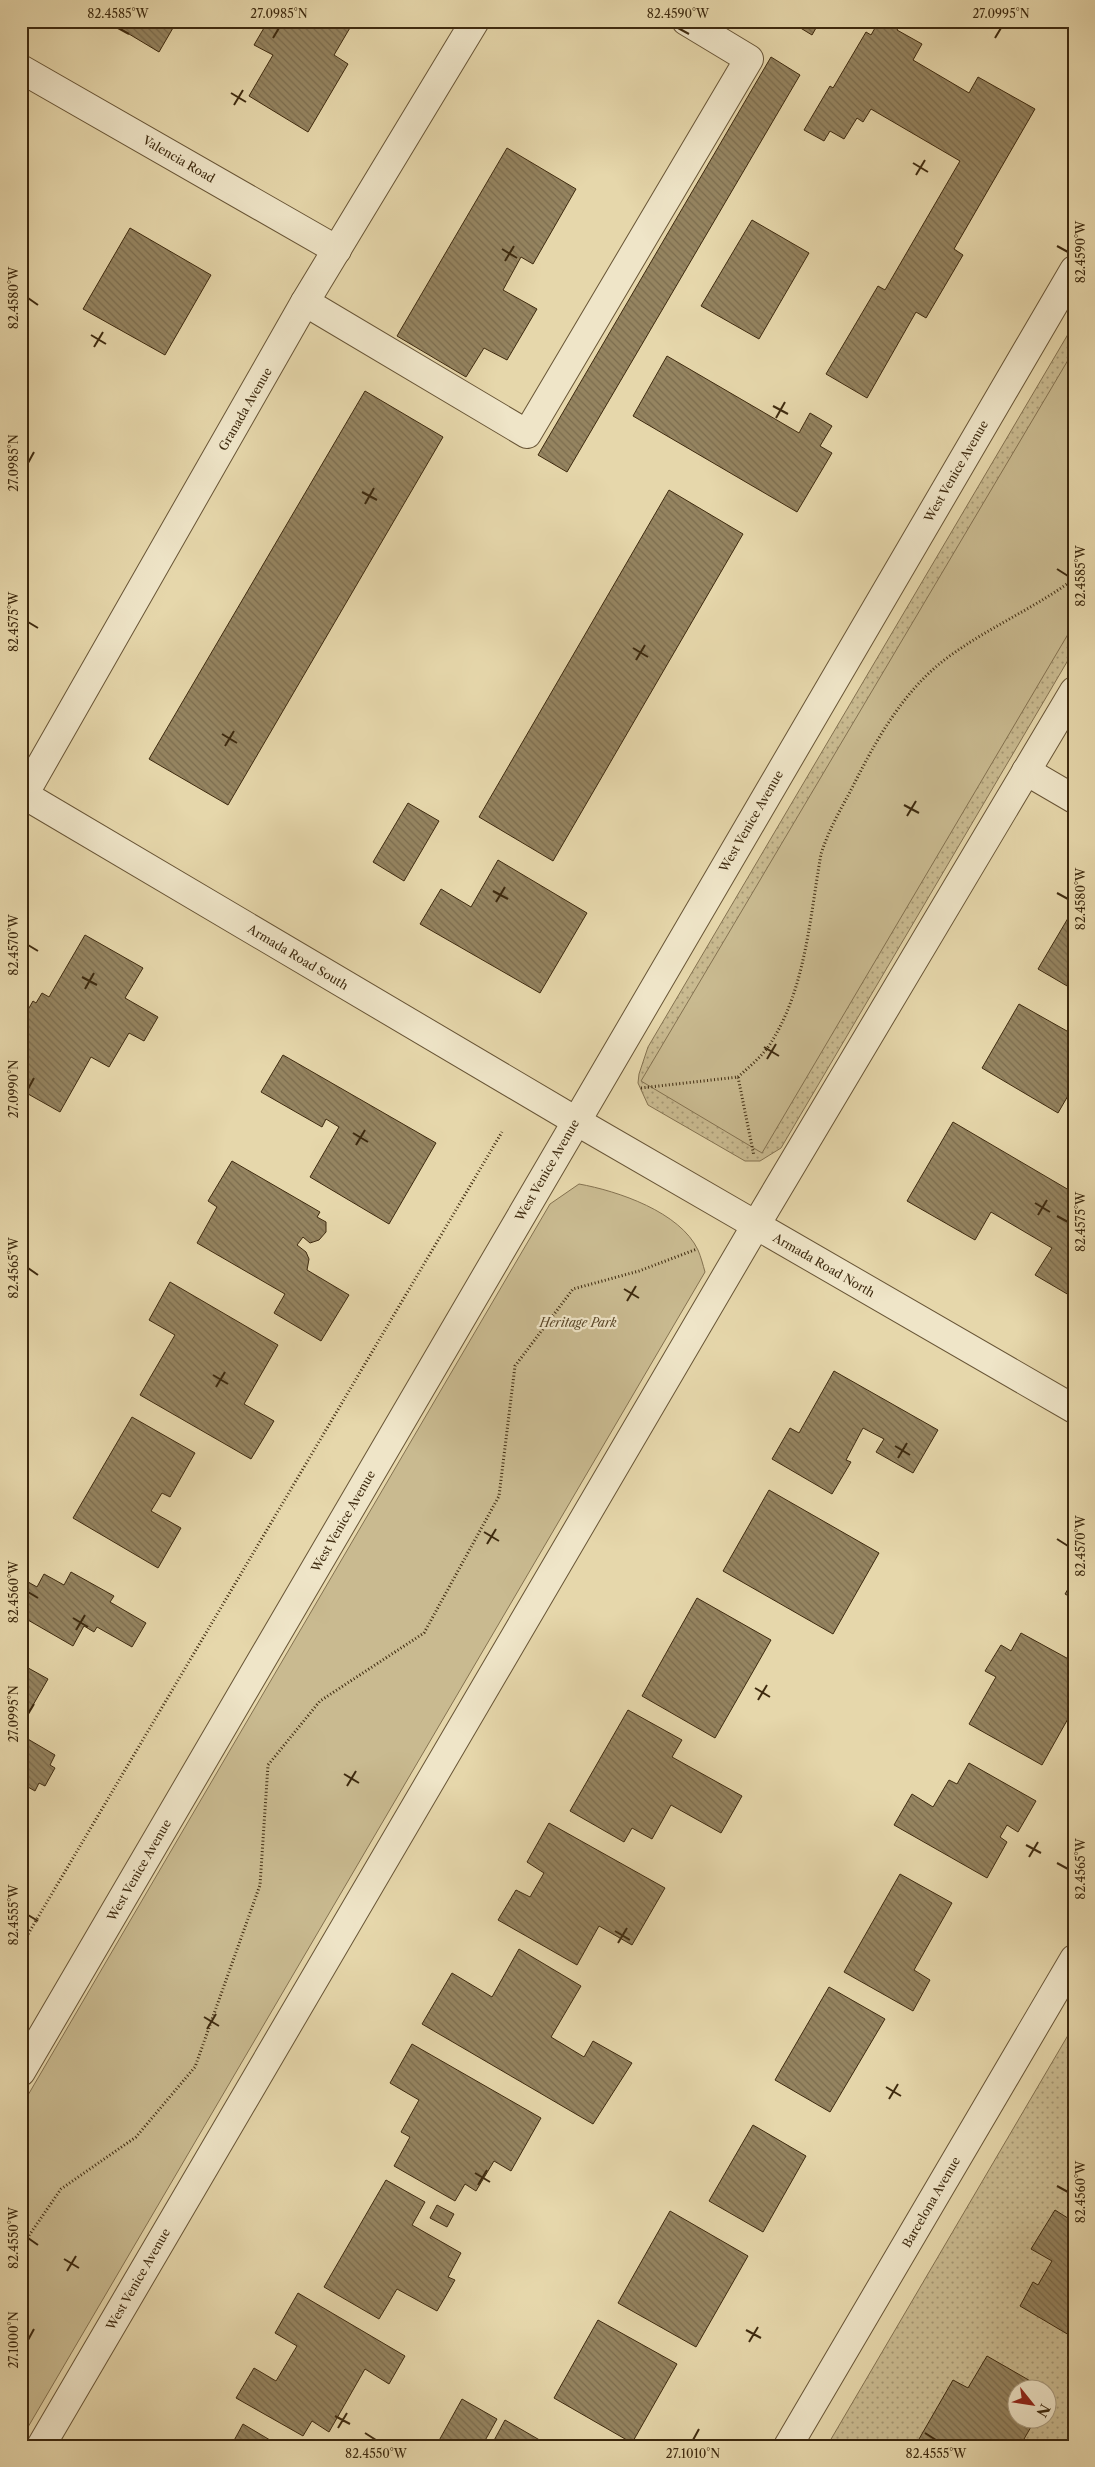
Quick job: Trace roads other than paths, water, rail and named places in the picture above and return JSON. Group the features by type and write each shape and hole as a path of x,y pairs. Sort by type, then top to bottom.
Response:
{"street":[{"name":"Granada Avenue","path":"22,796 305,302 475,21"},
{"path":"305,302 527,434 749,58 686,21"},
{"name":"Valencia Road","path":"21,69 337,250"},
{"name":"West Venice Avenue","path":"21,2072 1074,270"},
{"name":"West Venice Avenue","path":"41,2446 756,1226 1074,691"},
{"path":"1026,771 1074,799"},
{"name":"Armada Road South","path":"22,796 576,1120"},
{"name":"Armada Road North","path":"576,1120 1074,1410"},
{"name":"Barcelona Avenue","path":"788,2446 1074,1959"}],"park label":[{"name":"Heritage Park","path":"578,1322"}]}
